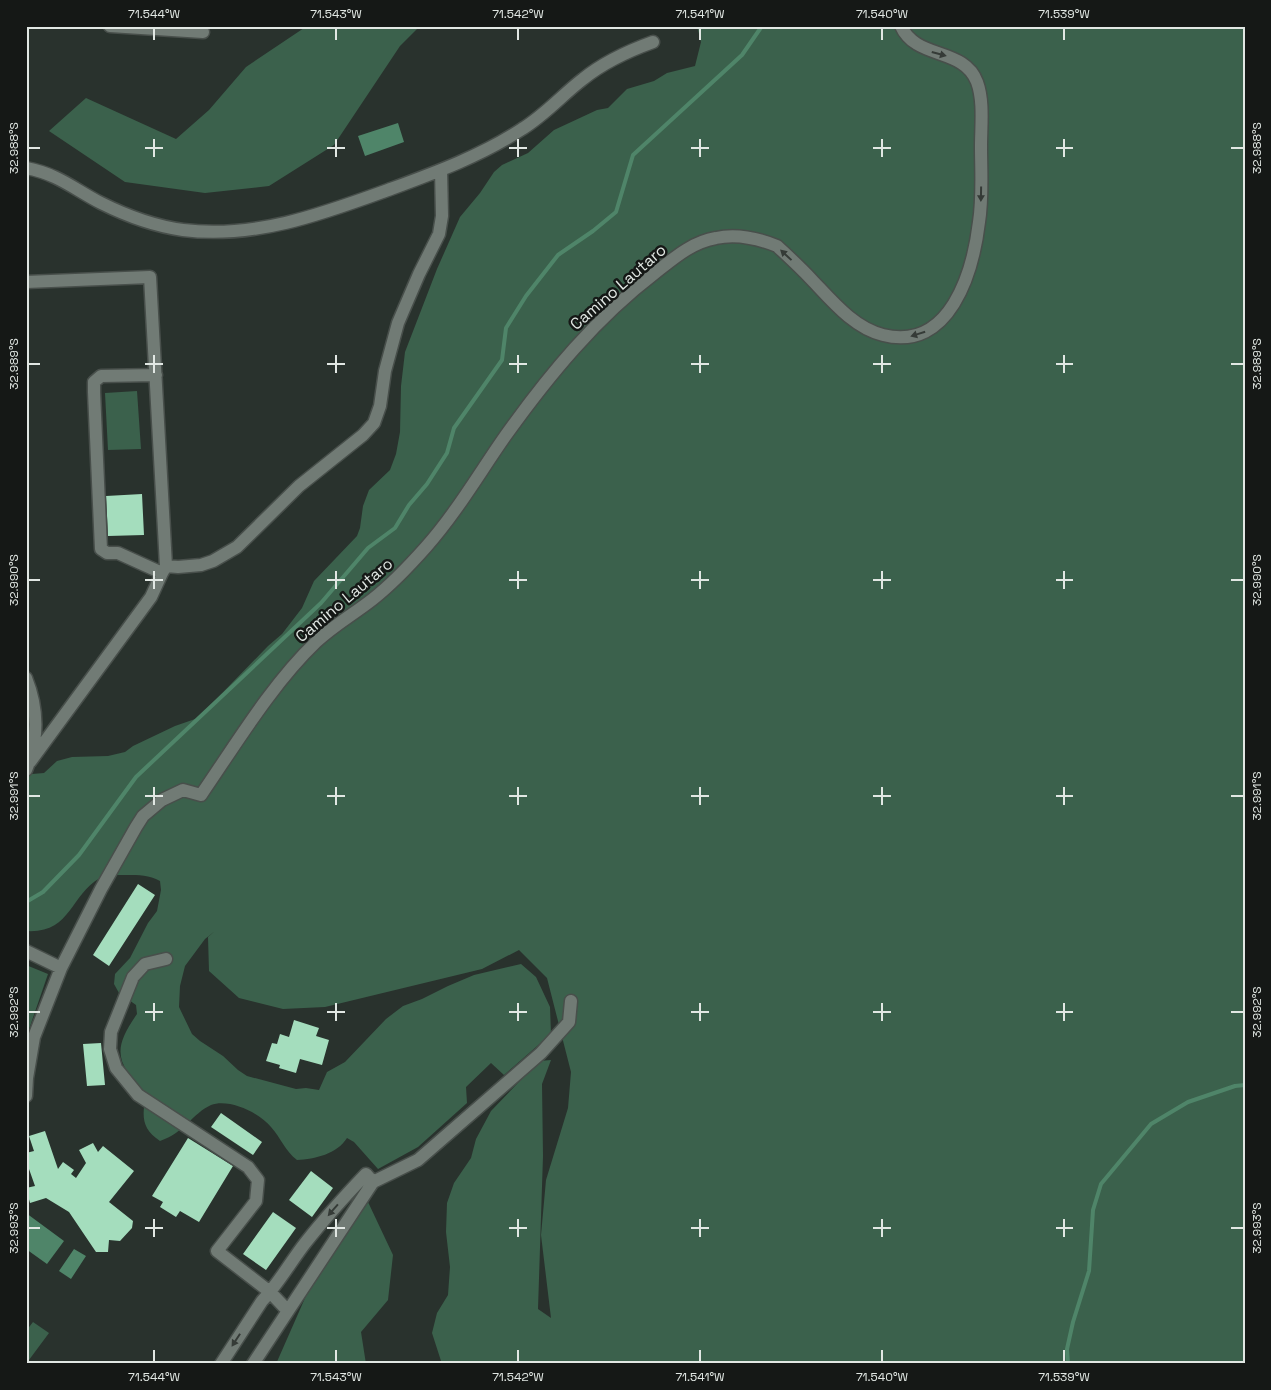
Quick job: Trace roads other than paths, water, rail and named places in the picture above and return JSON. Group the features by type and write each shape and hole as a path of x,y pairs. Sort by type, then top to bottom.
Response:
{"street":[{"path":"110,26 203,32"},
{"name":"Camino Lautaro","path":"61,968 143,816 162,800 182,790 201,795 274,691 302,657 336,625 388,587 427,545 462,501 529,404 572,350 621,301 684,251 704,241 725,236 752,237 771,243 777,246 795,263 842,311 868,329 886,336 905,337 915,335 933,328 948,315 954,307 970,264 980,222 982,181 979,88 972,73 961,62 929,51 918,45 906,36 901,26"},
{"path":"26,168 59,178 100,203 135,218 176,229 220,231 260,229 303,220 441,170 524,129 584,77 600,66 653,42"},
{"path":"156,375 101,376 94,382 101,549 107,553 118,553 164,569 200,565 214,561 237,548 299,486 363,435 374,423 380,406 385,371 398,324 419,274 439,234 442,216 441,170"},
{"path":"26,282 150,277 164,569 151,597 28,766"},
{"path":"26,678 36,718 35,740 28,766"},
{"path":"26,951 61,968 34,1037 26,1096"},
{"path":"166,959 145,964 133,977 113,1024 110,1040 112,1059 116,1068 138,1094 248,1167 258,1180 256,1202 217,1251 270,1292 288,1311"},
{"path":"221,1364 262,1301 305,1242 335,1206 370,1178 418,1160 541,1053 569,1022 571,1000"},
{"path":"253,1364 370,1178"}],"waterway":[{"path":"26,902 43,892 79,855 136,777 321,603 368,548 395,528 409,505 427,484 447,453 454,428 502,360 506,328 526,296 558,255 593,231 616,212 633,155 742,55 762,26"},
{"path":"1068,1364 1067,1349 1073,1322 1089,1271 1093,1210 1101,1184 1151,1124 1188,1102 1235,1086 1245,1085"}]}
